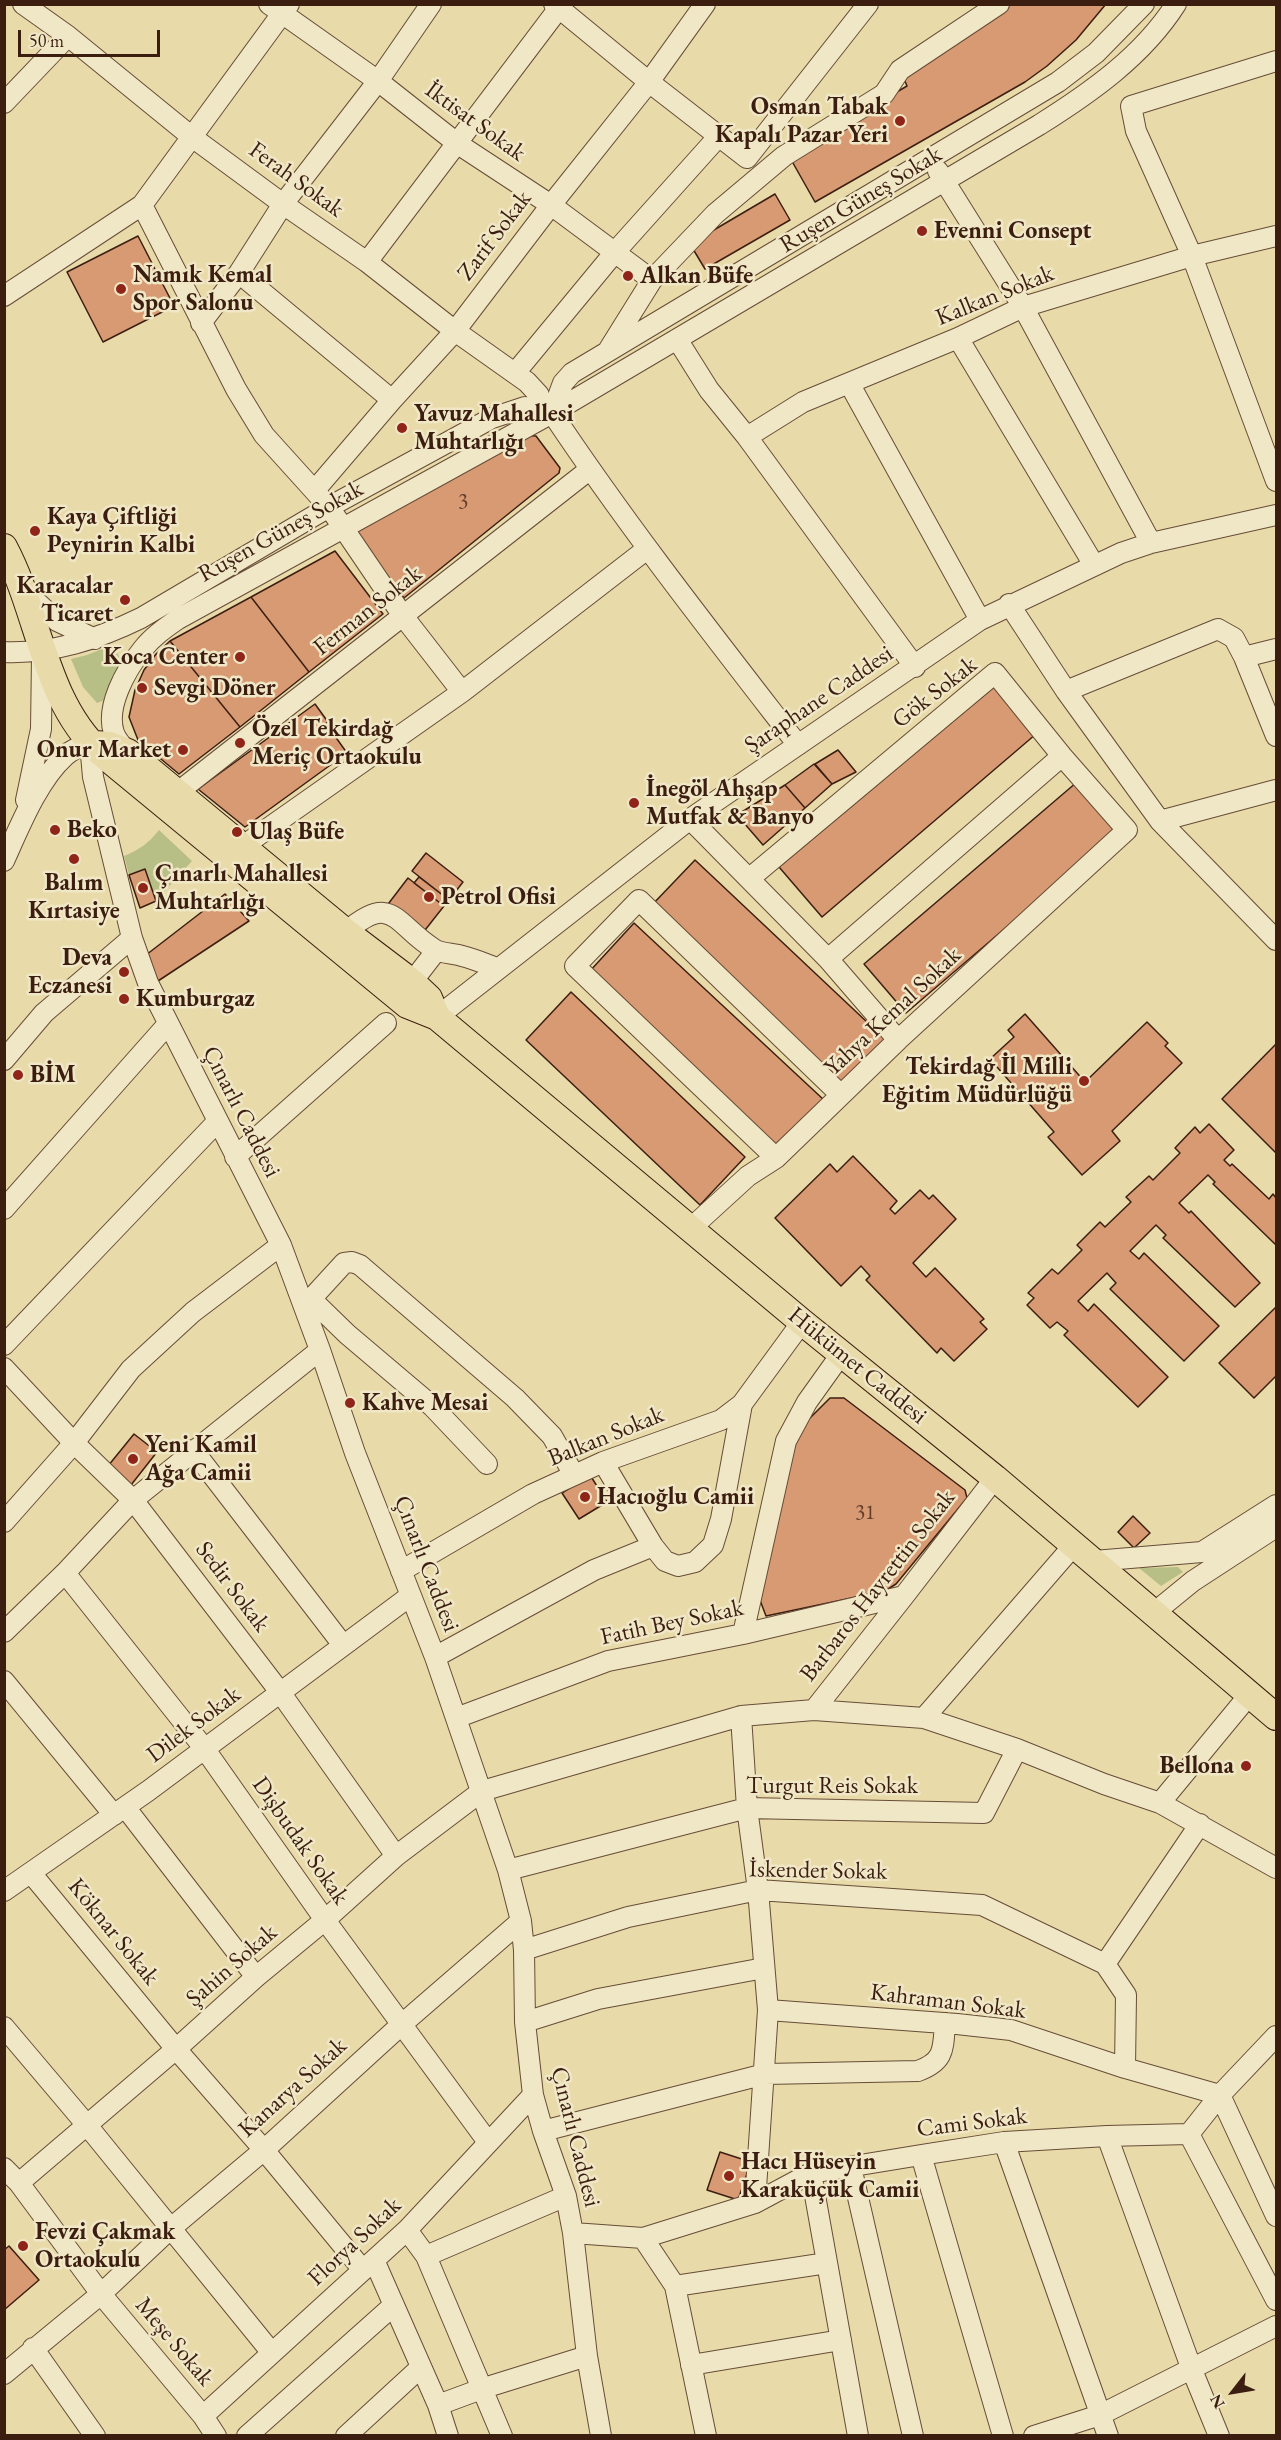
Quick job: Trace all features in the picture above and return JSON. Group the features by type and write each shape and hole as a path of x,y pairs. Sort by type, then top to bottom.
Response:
{"main road":[{"name":"Hükümet Caddesi","path":"4,547 25,591 42,651 63,700 90,743 340,938 412,982 429,998 436,1017"},
{"name":"Hükümet Caddesi","path":"90,743 110,745 128,752 178,792 243,846 407,1005 436,1017 802,1322 995,1478 1276,1717"}],"street":[{"name":"Ferah Sokak","path":"24,4 68,36 192,137 367,262 455,331 515,373 539,395"},
{"path":"201,323 239,273 283,204 378,81 431,4"},
{"name":"Zarif Sokak","path":"315,489 455,331 649,82 705,4"},
{"path":"367,262 458,144 558,6 649,82 747,158 868,4"},
{"path":"608,351 652,280 715,214 771,166 884,94 900,70 999,4"},
{"name":"Ruşen Güneş Sokak","path":"552,413 563,383 572,374 1080,67 1113,38 1144,4"},
{"name":"Ruşen Güneş Sokak","path":"128,752 118,741 114,732 112,709 129,671 149,642 178,619 552,413 1039,125 1086,95 1162,25 1176,4"},
{"path":"4,296 142,205 192,137 280,8"},
{"name":"İktisat Sokak","path":"280,8 458,144 551,205 652,280"},
{"path":"4,103 68,36"},
{"path":"1276,61 1131,106 1136,131 1192,256 1276,481"},
{"path":"515,373 615,252 718,137"},
{"path":"930,158 1023,307 1151,543"},
{"path":"142,205 236,389 264,435 329,507 403,616 462,692"},
{"name":"Kalkan Sokak","path":"747,437 803,402 958,338 1023,307 1192,256 1276,236"},
{"path":"239,273 392,400"},
{"path":"958,338 1094,565"},
{"path":"677,339 709,390 747,437 915,667"},
{"path":"849,383 981,620"},
{"name":"Ruşen Güneş Sokak","path":"4,652 42,651 95,639 141,618 329,507 492,418 525,407 552,413"},
{"path":"552,413 589,470 647,549 798,745"},
{"name":"Ferman Sokak","path":"178,792 589,470"},
{"name":"Şaraphane Caddesi","path":"436,1017 690,819 981,620 1009,604 1121,553 1151,543 1276,515"},
{"path":"243,846 462,692 647,549"},
{"path":"25,591 57,621 95,639"},
{"path":"1009,604 1066,691 1160,821 1276,940"},
{"path":"1066,691 1218,629 1234,638 1276,736"},
{"path":"1244,657 1276,649"},
{"path":"20,826 40,739 42,651"},
{"name":"Gök Sokak","path":"750,878 995,673 1062,756 1127,830"},
{"path":"4,861 47,777 65,756 90,743"},
{"name":"Çınarlı Caddesi","path":"90,743 93,777 132,938 148,983 306,1299 320,1350 355,1453 435,1657 508,1870 521,1921 524,1950 525,2022 533,2095 566,2196 573,2233 587,2356 601,2436"},
{"path":"828,959 1062,756"},
{"path":"1160,821 1276,790"},
{"path":"690,819 828,959 898,1040"},
{"name":"Yahya Kemal Sokak","path":"690,1229 748,1176 776,1158 898,1040 1127,830"},
{"path":"776,1158 575,966 639,900 842,1095"},
{"path":"340,938 362,917 375,912 387,912 436,951 461,956 497,968"},
{"path":"4,1060 44,1013 132,938"},
{"path":"412,982 436,951"},
{"path":"235,1157 386,1023"},
{"path":"4,1209 168,1024"},
{"path":"4,1345 217,1122"},
{"path":"6,1517 74,1443 131,1369 193,1312 280,1245"},
{"path":"487,1464 432,1406 306,1299 344,1263 352,1262 360,1265 515,1398 552,1436 574,1475"},
{"name":"Balkan Sokak","path":"402,1571 533,1494 603,1462 721,1420 742,1404 802,1322"},
{"path":"4,1632 66,1574 133,1500 320,1350"},
{"path":"742,1634 786,1441 807,1402 842,1353"},
{"name":"Sedir Sokak","path":"4,1368 74,1443 133,1500 280,1692 396,1856"},
{"path":"603,1462 665,1562 678,1566 695,1562 713,1545 721,1520 742,1404"},
{"path":"193,1450 343,1645"},
{"name":"Barbaros Hayrettin Sokak","path":"482,1791 741,1716 814,1710 995,1478"},
{"path":"924,1718 1084,1553 1202,1552 1276,1504"},
{"path":"1155,1612 1193,1581 1276,1527"},
{"path":"435,1657 594,1570 653,1546"},
{"name":"Dişbudak Sokak","path":"66,1574 204,1749 325,1920 488,2142"},
{"name":"Dilek Sokak","path":"6,1888 32,1873 120,1811 411,1596"},
{"name":"Fatih Bey Sokak","path":"456,1718 608,1661 742,1634 904,1596"},
{"path":"4,1681 120,1811 256,1977"},
{"path":"1160,1803 1250,1695"},
{"path":"814,1710 924,1718 1017,1749 1104,1784 1160,1803 1276,1868"},
{"path":"741,1716 747,1808 758,1890 768,2010 755,2203"},
{"name":"Turgut Reis Sokak","path":"508,1870 747,1808 984,1814 1017,1749"},
{"name":"Şahin Sokak","path":"18,2183 176,2049 396,1856 482,1791"},
{"path":"1125,2068 1126,1995 1105,1964 1200,1824"},
{"name":"Köknar Sokak","path":"32,1873 176,2049 368,2265 393,2306 438,2405 448,2436"},
{"name":"İskender Sokak","path":"524,1950 628,1917 758,1890 981,1905 1105,1964"},
{"name":"Kanarya Sokak","path":"4,2374 101,2294 170,2229 264,2150 401,2025 521,1921"},
{"path":"525,2022 598,1999 764,1968"},
{"name":"Kahraman Sokak","path":"768,2010 1011,2030 1125,2068 1220,2095"},
{"path":"543,2131 765,2074 918,2071 933,2065 943,2047 945,2023"},
{"path":"4,2027 272,2352"},
{"path":"1276,2036 1220,2095 1189,2134 1276,2299"},
{"name":"Florya Sokak","path":"202,2416 407,2230 533,2095"},
{"path":"1220,2095 1276,2216"},
{"name":"Cami Sokak","path":"573,2233 644,2238 755,2203 811,2173 921,2155 1004,2142 1189,2134"},
{"path":"1107,2136 1192,2370 1219,2436"},
{"path":"1004,2142 1108,2436"},
{"path":"921,2155 1003,2436"},
{"path":"851,2167 913,2436"},
{"name":"Meşe Sokak","path":"4,2168 18,2183 101,2294 216,2436"},
{"path":"811,2173 858,2436"},
{"path":"426,2256 566,2196"},
{"path":"407,2230 426,2256 484,2388 502,2436"},
{"path":"644,2238 675,2286 706,2436"},
{"path":"675,2286 827,2262"},
{"path":"247,2436 393,2306"},
{"path":"1034,2436 1100,2415 1276,2326"},
{"path":"691,2364 841,2340"},
{"path":"33,2348 95,2436"},
{"path":"438,2405 587,2356"},
{"path":"346,2436 420,2368"}],"green space":[{"path":"112,645 123,663 108,699 97,703 83,687 71,659"},
{"path":"159,830 192,861 156,901 145,869 129,875 124,856 143,846"},
{"path":"1178,1567 1183,1572 1161,1586 1139,1568"}],"building":[{"path":"1011,4 1106,4 1076,40 1025,82 815,202 789,156 907,86 902,74"},
{"path":"775,194 790,220 705,269 690,244"},
{"name":"Namık Kemal Spor Salonu","path":"138,236 174,306 103,342 67,272"},
{"path":"520,435 536,436 560,468 559,473 404,598 351,531"},
{"name":"Koca Center","path":"335,551 383,614 309,672 251,597"},
{"name":"Koca Center","path":"251,597 309,672 240,727 170,641"},
{"name":"Koca Center","path":"170,641 240,727 179,774 138,740 129,717 135,690 144,670"},
{"path":"994,687 1036,734 822,917 779,867"},
{"path":"315,704 328,722 319,728 326,737 332,732 347,753 245,827 198,789"},
{"path":"838,750 856,772 832,784 815,764"},
{"path":"814,764 832,784 805,808 785,785"},
{"path":"1077,782 1119,831 906,1013 864,964"},
{"path":"785,785 805,808 763,845 737,815"},
{"path":"426,853 463,882 449,900 412,871"},
{"path":"695,860 885,1039 842,1086 651,906"},
{"name":"Çınarlı Mahallesi Muhtarlığı","path":"145,869 156,901 140,908 129,875"},
{"path":"419,877 449,900 444,906 414,883"},
{"path":"408,878 444,906 418,939 382,912"},
{"path":"225,894 249,921 158,981 146,955"},
{"path":"634,923 824,1100 779,1149 589,972"},
{"path":"571,992 745,1157 700,1205 526,1040"},
{"path":"1025,1014 1085,1082 1147,1022 1168,1043 1165,1046 1182,1063 1112,1131 1120,1141 1082,1175 1048,1137 1054,1132 990,1059 1014,1037 1008,1030"},
{"path":"1276,1044 1276,1153 1222,1099"},
{"path":"1209,1124 1234,1150 1224,1160 1230,1166 1232,1164 1269,1199 1273,1194 1276,1198 1276,1245 1213,1184 1215,1182 1208,1175 1179,1203 1189,1213 1191,1211 1260,1283 1235,1307 1163,1238 1166,1235 1156,1225 1130,1251 1139,1259 1144,1253 1219,1326 1184,1361 1110,1289 1116,1283 1107,1273 1078,1301 1088,1311 1094,1304 1168,1377 1138,1407 1064,1335 1068,1331 1057,1322 1050,1328 1027,1305 1034,1298 1028,1293 1052,1269 1058,1274 1082,1250 1077,1245 1100,1222 1105,1227 1131,1202 1126,1197 1149,1176 1153,1180 1180,1153 1175,1148 1195,1127 1200,1133"},
{"path":"853,1156 897,1201 890,1209 895,1214 920,1190 929,1199 933,1195 956,1219 913,1263 926,1277 935,1268 984,1319 980,1322 987,1329 954,1361 941,1348 937,1353 866,1280 870,1276 861,1266 841,1286 775,1218 830,1164 837,1172"},
{"path":"1276,1307 1276,1376 1254,1398 1219,1363"},
{"path":"830,1398 844,1398 965,1490 967,1498 896,1584 885,1591 766,1616 755,1587 793,1435"},
{"name":"Yeni Kamil Ağa Camii","path":"134,1434 157,1452 131,1485 108,1466"},
{"name":"Hacıoğlu Camii","path":"590,1475 607,1502 579,1519 562,1493"},
{"path":"1133,1516 1150,1533 1134,1548 1118,1532"},
{"name":"Hacı Hüseyin Karaküçük Camii","path":"720,2152 751,2162 738,2200 707,2190"},
{"path":"9,2246 39,2280 4,2310 4,2250"}],"place":[{"name":"Osman Tabak Kapalı Pazar Yeri","path":"900,121"},
{"name":"Evenni Consept","path":"922,231"},
{"name":"Alkan Büfe","path":"628,276"},
{"name":"Namık Kemal Spor Salonu","path":"121,289"},
{"name":"Yavuz Mahallesi Muhtarlığı","path":"402,428"},
{"name":"Kaya Çiftliği Peynirin Kalbi","path":"35,531"},
{"name":"Karacalar Ticaret","path":"125,600"},
{"name":"Koca Center","path":"240,657"},
{"name":"Sevgi Döner","path":"142,688"},
{"name":"Özel Tekirdağ Meriç Ortaokulu","path":"240,743"},
{"name":"Onur Market","path":"183,750"},
{"name":"İnegöl Ahşap Mutfak & Banyo","path":"634,803"},
{"name":"Beko","path":"55,830"},
{"name":"Ulaş Büfe","path":"237,832"},
{"name":"Balım Kırtasiye","path":"74,859"},
{"name":"Çınarlı Mahallesi Muhtarlığı","path":"143,888"},
{"name":"Petrol Ofisi","path":"429,897"},
{"name":"Deva Eczanesi","path":"124,972"},
{"name":"Kumburgaz","path":"124,999"},
{"name":"BİM","path":"18,1075"},
{"name":"Tekirdağ İl Milli Eğitim Müdürlüğü","path":"1084,1081"},
{"name":"Kahve Mesai","path":"350,1403"},
{"name":"Yeni Kamil Ağa Camii","path":"133,1459"},
{"name":"Hacıoğlu Camii","path":"585,1497"},
{"name":"Bellona","path":"1246,1766"},
{"name":"Hacı Hüseyin Karaküçük Camii","path":"729,2176"},
{"name":"Fevzi Çakmak Ortaokulu","path":"23,2246"}]}
